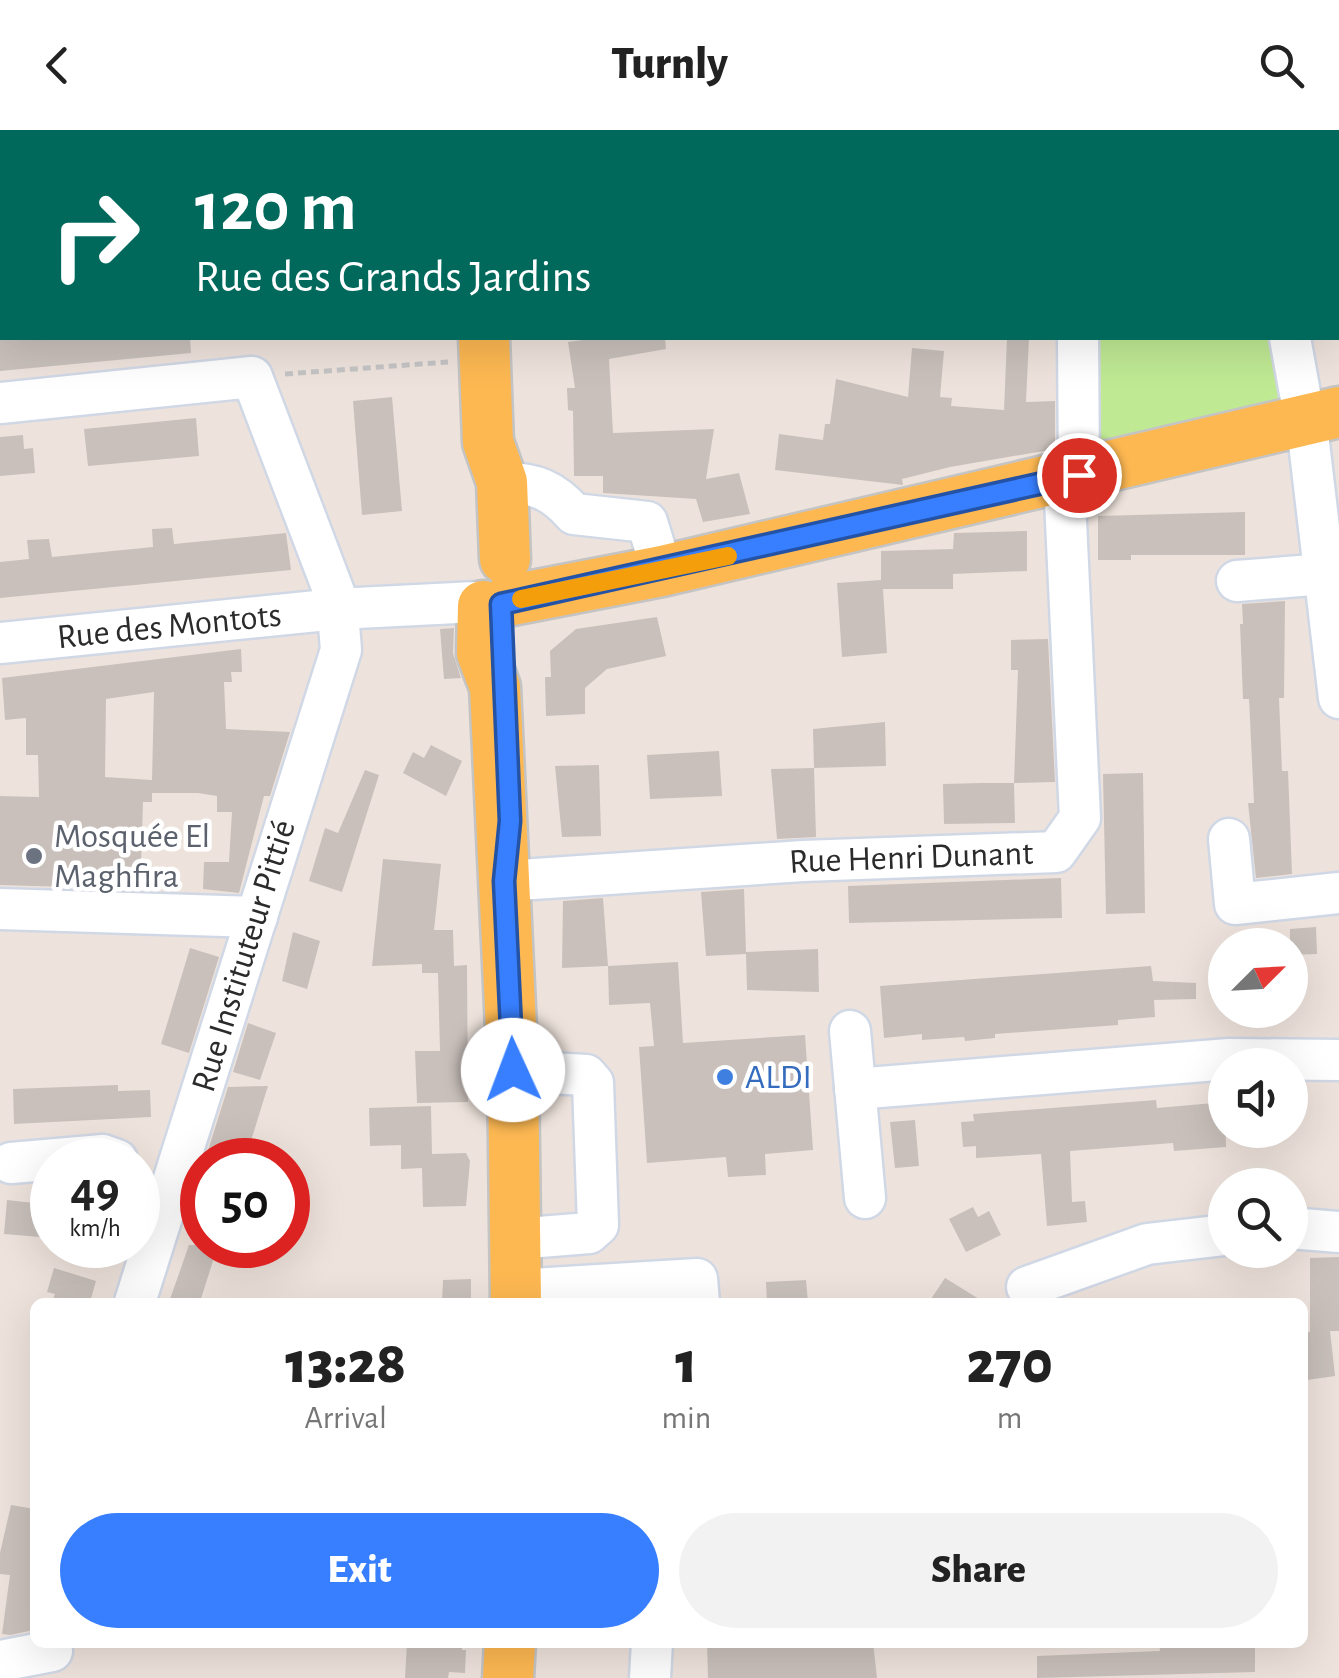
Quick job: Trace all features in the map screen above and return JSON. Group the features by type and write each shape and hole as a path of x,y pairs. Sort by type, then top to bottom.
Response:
{"main road":[{"path":"484,342 513,1070 516,1296"},
{"path":"492,602 561,594 1322,416"},
{"path":"508,1678 510,1648"}],"street":[{"path":"1071,477 1078,340"},
{"path":"1291,340 1322,416 1329,524 1326,574 1339,698"},
{"path":"0,403 252,377"},
{"name":"Rue Instituteur Pittié","path":"160,1163 257,916 341,650 337,609 252,377"},
{"path":"489,473 545,488 574,514 647,522 662,571"},
{"name":"Rue Henri Dunant","path":"504,881 803,860 1056,852 1080,818 1071,477"},
{"path":"1237,581 1326,574"},
{"name":"Rue des Montots","path":"0,643 337,609 346,602 426,595 492,602"},
{"path":"1228,839 1235,904 1339,893"},
{"path":"0,909 257,916"},
{"path":"850,1031 865,1198"},
{"path":"855,1089 1229,1059 1339,1060"},
{"path":"513,1070 586,1075 593,1083 598,1225 590,1233 515,1239"},
{"path":"11,1163 30,1161"},
{"path":"1308,1229 1339,1232"},
{"path":"1027,1287 1147,1244 1208,1237"},
{"name":"Rue Instituteur Pittié","path":"136,1298 141,1268"},
{"path":"516,1296 697,1279 699,1298"},
{"path":"650,1678 652,1648"},
{"path":"0,1660 51,1657"}],"path":[{"path":"252,377 484,342"}],"green space":[{"path":"1090,340 1273,340 1286,403 1092,448"}],"building":[{"path":"0,340 190,340 191,353 0,371"},
{"path":"665,340 666,349 609,359 613,433 714,429 706,479 739,473 750,514 703,522 696,499 603,493 603,476 574,476 573,411 568,410 567,388 575,388 568,342"},
{"path":"1007,340 1029,340 1026,402 1055,401 1055,449 950,467 902,479 903,485 775,470 779,434 823,440 825,424 830,424 836,379 908,397 912,348 944,351 940,397 952,398 951,406 1004,410"},
{"path":"392,397 402,511 362,515 353,401"},
{"path":"196,418 199,456 88,466 84,429"},
{"path":"23,435 24,449 33,448 35,473 0,476 0,437"},
{"path":"1245,512 1245,555 1131,555 1131,560 1098,560 1098,516"},
{"path":"172,528 174,544 286,533 291,570 0,598 0,562 29,559 27,540 49,539 52,557 153,547 152,529"},
{"path":"1027,531 1027,571 953,574 953,589 883,589 887,653 842,657 837,583 881,580 881,551 953,549 954,533"},
{"path":"1285,601 1284,698 1279,698 1282,771 1288,771 1292,874 1256,878 1248,803 1254,803 1249,699 1243,699 1242,604"},
{"path":"657,617 666,656 607,669 585,688 585,714 546,716 545,677 551,677 550,651 576,629"},
{"path":"454,628 453,653 461,678 444,679 440,629"},
{"path":"1048,639 1055,782 1014,783 1018,670 1011,670 1011,640"},
{"path":"241,649 242,672 231,672 232,682 224,682 226,729 290,732 270,796 264,796 239,893 203,889 204,862 229,862 232,812 217,812 217,796 198,793 152,793 152,802 143,802 141,867 109,866 109,874 67,877 67,887 0,885 0,796 39,797 38,755 26,755 26,718 5,720 2,678","holes":["154,692 152,780 105,777 106,699"]},
{"path":"885,722 886,766 814,768 813,729"},
{"path":"431,745 462,761 446,796 403,773 413,752 424,758"},
{"path":"719,751 722,796 650,799 647,755"},
{"path":"599,765 601,836 562,837 555,766"},
{"path":"814,768 816,837 777,839 771,769"},
{"path":"365,770 379,775 342,892 309,881 325,828 338,833"},
{"path":"1143,773 1145,913 1106,914 1103,774"},
{"path":"1014,783 1015,823 944,824 943,784"},
{"path":"383,859 441,864 434,930 453,930 454,966 467,965 468,1102 417,1103 415,1051 440,1051 438,973 422,973 422,964 372,966"},
{"path":"1061,878 1062,918 849,923 848,886"},
{"path":"744,889 746,952 818,949 819,992 747,990 746,954 706,956 701,892"},
{"path":"603,898 608,966 562,968 563,901"},
{"path":"1316,927 1317,954 1308,954 1308,928 1303,928"},
{"path":"293,932 320,941 307,989 282,981"},
{"path":"190,948 219,957 189,1053 161,1044"},
{"name":"ALDI","path":"678,962 683,1043 805,1035 813,1150 765,1154 766,1175 728,1177 726,1157 647,1163 639,1047 654,1046 650,1003 609,1005 608,966"},
{"path":"1151,966 1153,981 1196,983 1196,999 1154,1000 1155,1017 1118,1020 1118,1025 995,1034 995,1038 965,1041 964,1037 922,1040 922,1034 884,1038 880,986"},
{"path":"248,1023 276,1033 260,1080 233,1072"},
{"path":"118,1085 118,1091 150,1090 151,1117 14,1124 13,1089"},
{"path":"268,1086 252,1138 212,1138 228,1087"},
{"path":"1156,1100 1157,1108 1208,1104 1208,1148 1213,1148 1174,1151 1173,1143 1070,1151 1072,1202 1085,1201 1087,1222 1047,1226 1041,1154 976,1158 976,1146 963,1147 961,1122 974,1121 973,1114"},
{"path":"431,1106 432,1154 466,1153 470,1161 466,1206 423,1207 422,1168 401,1169 401,1145 370,1146 369,1108"},
{"path":"915,1120 919,1166 895,1168 890,1122"},
{"path":"7,1200 30,1203 30,1236 4,1234"},
{"path":"973,1207 978,1217 989,1211 1001,1235 966,1252 949,1219"},
{"path":"1339,1257 1339,1331 1330,1331 1335,1376 1308,1380 1310,1332 1310,1258"},
{"path":"54,1268 96,1281 91,1298 54,1298 55,1294 47,1292"},
{"path":"181,1268 211,1268 201,1298 170,1298"},
{"path":"945,1278 978,1298 932,1298"},
{"path":"471,1279 471,1298 442,1298 443,1280"},
{"path":"806,1280 808,1298 767,1298 766,1282"},
{"path":"11,1505 30,1508 30,1631 2,1634 10,1575 0,1574 0,1553"},
{"path":"407,1648 466,1650 465,1673 449,1672 448,1678 405,1678"},
{"path":"707,1648 874,1648 877,1678 708,1678"},
{"path":"1160,1648 1255,1648 1255,1672 1037,1678 1037,1656 1160,1651"}],"slow traffic":[{"path":"521,599 561,594 728,556"}],"place":[{"name":"Mosquée El Maghfira","path":"34,856"},
{"name":"ALDI","path":"725,1077"}],"route":[{"path":"513,1070 504,881 510,821 501,604 561,594 1079,475"}]}
